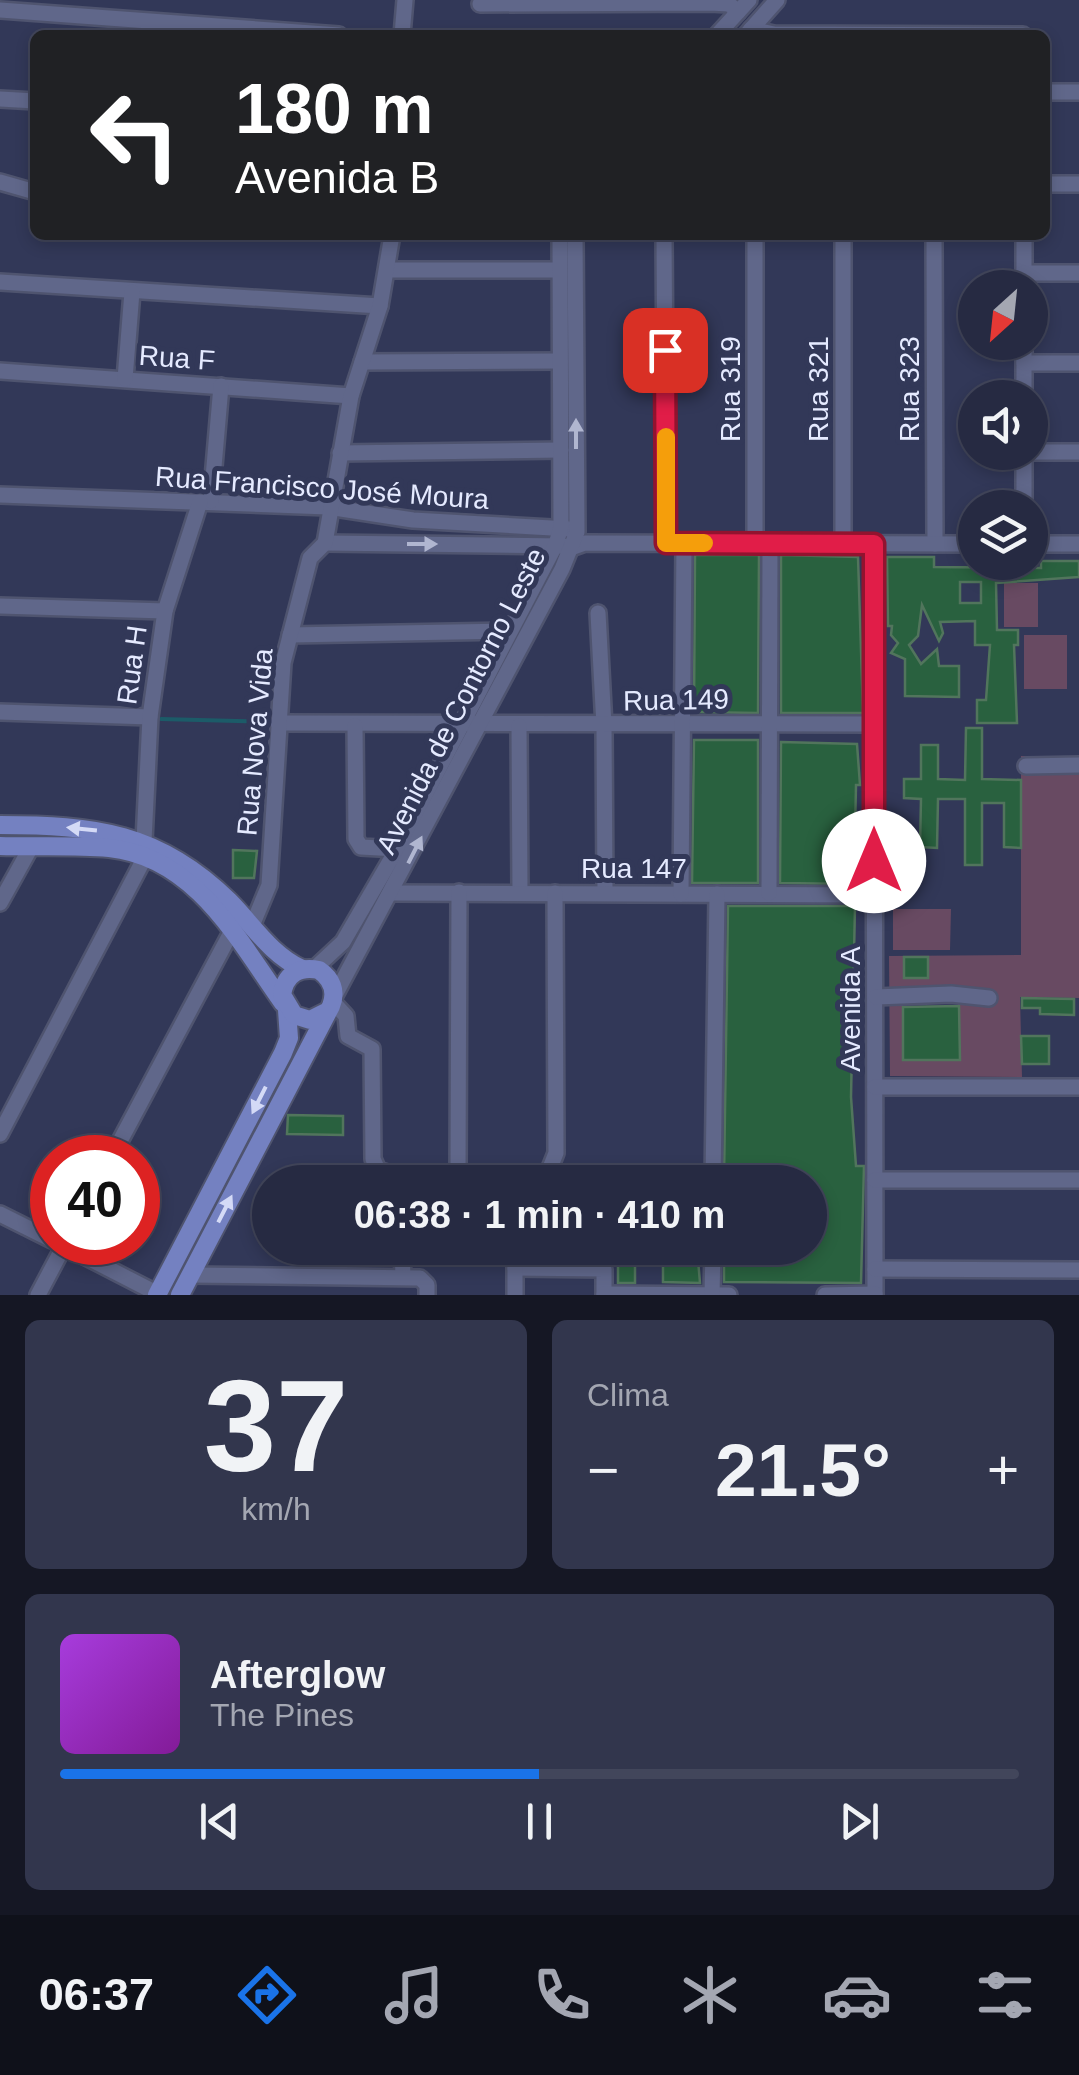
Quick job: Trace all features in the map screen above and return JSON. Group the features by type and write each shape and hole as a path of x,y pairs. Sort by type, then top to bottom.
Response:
{"main road":[{"path":"0,825 82,828 193,869 243,927 281,959 328,978 332,1003 310,1020 285,1007 243,927"},
{"path":"0,846 145,849"},
{"path":"157,1295 283,1053 289,1038 287,978 308,969"},
{"name":"Avenida de Contorno Leste","path":"180,1295 332,1003"}],"street":[{"path":"402,30 404,0"},
{"path":"480,4 546,0 736,4"},
{"path":"751,30 778,0"},
{"path":"720,30 736,4"},
{"path":"0,10 148,28 203,30"},
{"path":"1050,92 1079,92"},
{"path":"0,99 30,101"},
{"path":"0,182 30,191"},
{"path":"1050,184 1079,184"},
{"name":"Rua Nova Vida","path":"124,1135 269,884 283,663 310,558 325,543 328,508 351,396 380,306 391,240"},
{"name":"Avenida de Contorno Leste","path":"308,969 343,942 397,849 508,631 570,539 561,450 560,240"},
{"name":"Avenida de Contorno Leste","path":"332,1003 394,892 570,539 574,240"},
{"path":"664,240 666,543"},
{"name":"Rua 319","path":"755,240 770,724 769,893"},
{"name":"Rua 321","path":"843,240 843,542"},
{"name":"Rua 323","path":"934,240 934,544"},
{"path":"1024,240 1024,270"},
{"path":"388,270 559,270"},
{"path":"1048,277 1079,273"},
{"path":"0,282 380,306"},
{"path":"124,379 132,292"},
{"path":"362,362 560,361"},
{"path":"1024,380 1024,363 1079,363"},
{"name":"Rua F","path":"0,371 351,396"},
{"name":"Rua H","path":"145,849 150,717 164,612 205,501 221,386"},
{"path":"340,453 561,450"},
{"path":"1048,452 1079,452"},
{"name":"Rua Francisco José Moura","path":"0,495 328,508 570,539"},
{"path":"570,539 958,544"},
{"name":"Rua Francisco José Moura","path":"325,543 570,539"},
{"path":"682,894 684,543"},
{"name":"Avenida A","path":"874,544 875,1295"},
{"path":"1048,544 1079,544"},
{"path":"0,606 164,612"},
{"path":"598,614 604,726 605,892"},
{"path":"290,635 508,631"},
{"path":"0,712 150,717"},
{"name":"Rua 149","path":"278,722 354,726 874,724"},
{"path":"354,726 356,839 361,847 397,849"},
{"path":"519,726 520,893"},
{"path":"1026,766 1079,765"},
{"path":"0,903 31,847"},
{"path":"0,1134 145,849"},
{"name":"Rua 147","path":"394,892 874,895"},
{"path":"458,892 458,1165"},
{"path":"551,1165 556,1153 556,893"},
{"path":"714,1165 717,894"},
{"path":"876,998 950,994 989,998"},
{"path":"332,1003 346,1016 348,1036 372,1049 376,1165"},
{"path":"875,1087 1079,1087"},
{"path":"875,1180 1079,1180"},
{"path":"0,1214 30,1228"},
{"path":"38,1295 51,1265"},
{"path":"101,1265 157,1295"},
{"path":"403,1265 403,1276"},
{"path":"712,1265 712,1295"},
{"path":"515,1295 515,1268 604,1269 604,1294 728,1295"},
{"path":"875,1268 1079,1270"},
{"path":"190,1275 403,1276 422,1279 427,1295"},
{"path":"825,1295 875,1295"}],"shaded area":[{"path":"1004,583 1038,583 1038,627 1004,627"},
{"path":"1024,635 1067,635 1067,689 1024,689"},
{"path":"1021,756 1079,756 1079,998 1020,997 1022,1077 890,1076 889,956 1021,955","holes":["958,1003 959,1059 903,1060 903,1004"]},
{"path":"893,909 951,909 950,950 893,950"}],"building":[{"path":"695,555 759,555 758,713 694,712"},
{"path":"781,555 858,557 863,713 781,713"},
{"path":"887,557 934,557 934,567 958,567 958,580 1038,580 996,583 997,630 1018,630 1018,645 1014,645 1017,723 977,723 977,700 986,700 990,645 975,645 975,621 940,622 943,633 939,641 922,605 918,636 909,645 921,664 937,649 939,666 959,666 959,697 905,696 905,659 891,653 898,643 891,635 892,626 888,626","holes":["960,582 981,582 981,603 960,603"]},
{"path":"1048,561 1079,561 1079,577 1048,579"},
{"path":"966,728 982,728 982,779 1021,780 1021,848 1004,847 1004,803 982,803 982,865 965,865 965,799 938,799 937,848 920,847 921,799 904,798 904,779 921,779 921,745 938,745 938,779 965,780"},
{"path":"694,740 758,740 758,883 692,883"},
{"path":"781,742 857,744 860,785 856,785 854,884 780,883"},
{"path":"233,850 257,851 254,878 233,878"},
{"path":"728,906 855,906 851,1097 856,1166 864,1166 861,1283 724,1282 724,1265 827,1265 827,1165 724,1165"},
{"path":"904,957 928,957 928,978 904,978"},
{"path":"1022,998 1074,999 1074,1015 1040,1014 1040,1008 1022,1008"},
{"path":"959,1006 960,1060 903,1060 903,1007"},
{"path":"1021,1036 1049,1036 1049,1064 1022,1064"},
{"path":"288,1115 343,1116 343,1135 287,1134"},
{"path":"618,1265 635,1265 635,1283 618,1283"},
{"path":"663,1265 698,1265 700,1283 663,1282"}],"waterway":[{"path":"161,719 273,722"}],"slow traffic":[{"path":"666,437 666,543 704,543"}],"route":[{"path":"665,350 666,543 874,544 874,861"}]}
